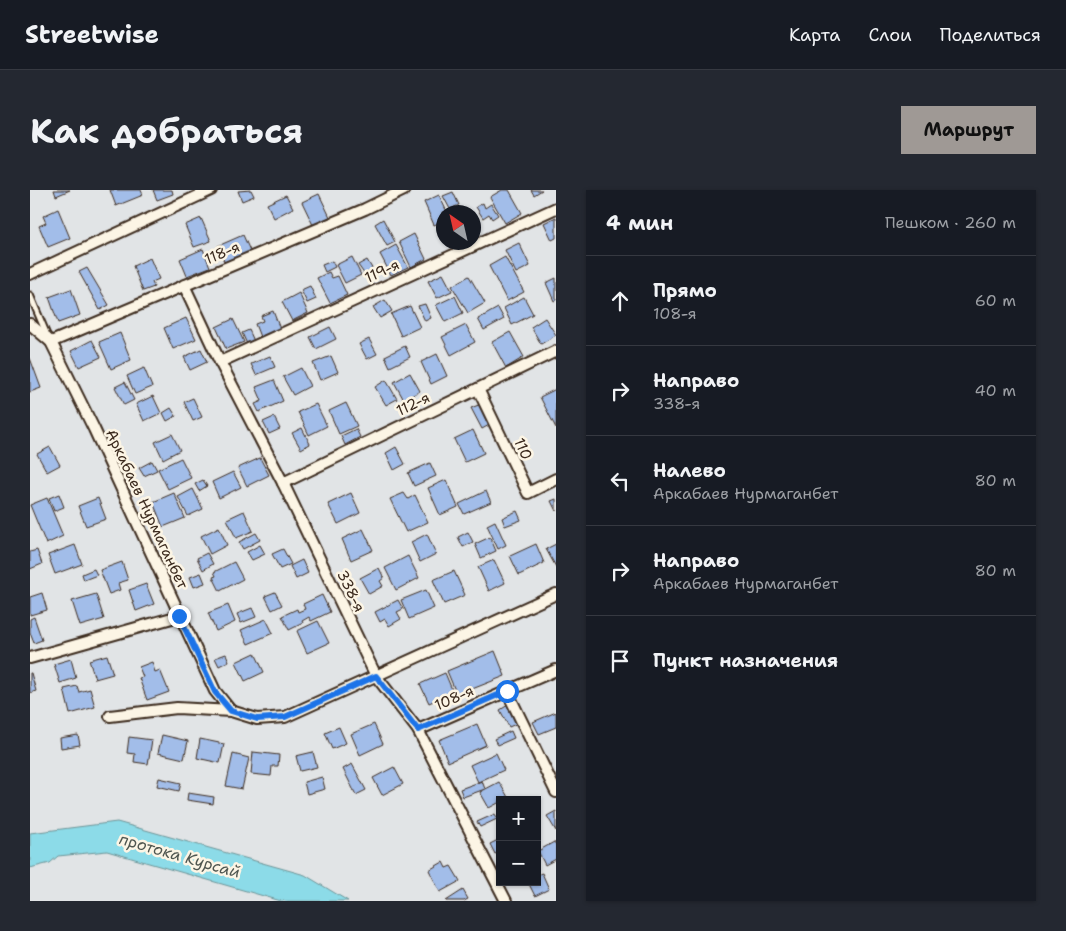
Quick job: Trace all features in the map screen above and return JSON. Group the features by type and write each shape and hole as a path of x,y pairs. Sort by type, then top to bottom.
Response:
{"street":[{"path":"30,274 211,190"},
{"name":"118-я","path":"51,342 365,209 404,190"},
{"name":"119-я","path":"220,362 556,208"},
{"name":"338-я","path":"184,285 220,362 283,483 376,676 418,730 506,901"},
{"name":"Аркабаев Нурмаганбет","path":"30,324 51,342 94,429 215,692 231,711"},
{"name":"112-я","path":"283,483 556,351"},
{"name":"110","path":"478,389 528,493 556,479"},
{"path":"110,716 177,708 231,711 257,719 285,717 556,594"},
{"path":"30,658 179,616"},
{"name":"108-я","path":"418,730 556,670"},
{"path":"507,691 556,792"}],"lane":[{"path":"30,295 51,342"}],"water":[{"name":"протока Курсай","path":"117,822 305,875 348,901 281,901 107,851 58,856 50,863 30,868 30,833"}],"building":[{"path":"54,190 70,190 56,196"},
{"path":"110,190 141,190 143,195 116,206"},
{"path":"153,190 172,190 173,194 157,200"},
{"path":"251,190 254,196 242,201 238,191"},
{"path":"502,190 509,190 522,213 505,223 490,197"},
{"path":"531,190 542,190 534,195"},
{"path":"453,192 459,205 448,205 443,196"},
{"path":"319,194 330,217 313,225 302,202"},
{"path":"286,195 293,208 274,218 267,204"},
{"path":"439,195 444,205 436,205 436,224 434,225 424,202"},
{"path":"483,203 485,208 491,204 498,215 492,219 489,214 483,218 480,205"},
{"path":"58,209 70,238 48,247 39,226 46,223 43,216"},
{"path":"556,217 556,238 552,240 544,223"},
{"path":"201,218 211,241 194,247 185,225"},
{"path":"383,219 395,242 387,246 375,224"},
{"path":"414,234 426,259 411,267 399,242"},
{"path":"243,235 251,253 225,264 218,246"},
{"path":"519,243 530,266 516,273 505,250"},
{"path":"396,245 408,267 391,275 380,254"},
{"path":"203,249 210,267 187,276 180,259"},
{"path":"352,257 361,275 345,283 336,265"},
{"path":"505,257 524,292 507,301 489,266"},
{"path":"150,258 159,279 152,282 154,287 143,291 133,266"},
{"path":"367,260 373,270 365,275 358,265"},
{"path":"332,261 335,267 325,272 322,265"},
{"path":"87,268 109,305 100,310 79,272"},
{"path":"329,272 332,278 338,276 347,295 330,303 317,278"},
{"path":"443,274 452,291 437,298 428,281"},
{"path":"469,276 485,303 468,313 452,286"},
{"path":"556,278 556,300 554,301 546,283"},
{"path":"310,286 316,299 307,303 301,290"},
{"path":"71,289 80,315 58,323 49,297"},
{"path":"299,293 308,313 292,321 282,302"},
{"path":"455,296 463,313 445,322 436,305"},
{"path":"524,297 533,314 512,325 504,308"},
{"path":"385,300 392,311 380,318 373,307"},
{"path":"425,304 431,318 425,321 418,306"},
{"path":"410,306 420,327 401,336 391,314"},
{"path":"498,308 504,319 484,330 478,319"},
{"path":"273,311 280,329 260,337 255,324 263,321 261,316"},
{"path":"186,318 196,339 173,349 164,328"},
{"path":"545,318 556,335 541,344 531,327"},
{"path":"233,319 244,342 226,349 216,327"},
{"path":"466,325 475,342 451,355 442,337"},
{"path":"330,327 336,339 316,349 310,337"},
{"path":"249,330 254,341 247,344 242,333"},
{"path":"510,332 524,357 506,368 492,342"},
{"path":"120,333 131,360 111,369 99,342"},
{"path":"369,339 377,354 367,359 359,344"},
{"path":"92,340 101,357 79,367 71,351"},
{"path":"405,346 410,357 390,367 385,356"},
{"path":"201,349 207,362 190,370 184,357"},
{"path":"437,354 447,376 431,384 421,362"},
{"path":"270,356 275,367 256,375 251,364"},
{"path":"331,356 338,372 320,380 313,363"},
{"path":"30,358 41,388 30,392"},
{"path":"144,368 152,387 135,394 127,376"},
{"path":"301,368 310,386 293,395 283,377"},
{"path":"410,373 420,391 404,400 394,382"},
{"path":"274,380 283,401 259,412 255,404 262,401 256,387"},
{"path":"386,380 397,399 386,405 375,387"},
{"path":"125,382 134,400 124,405 115,387"},
{"path":"556,389 556,428 540,397"},
{"path":"153,396 161,413 144,421 136,404"},
{"path":"193,398 202,417 193,421 184,402"},
{"path":"346,403 357,426 339,434 329,411"},
{"path":"316,404 327,426 309,435 298,412"},
{"path":"481,404 491,424 482,429 471,408"},
{"path":"171,408 176,416 167,421 163,413"},
{"path":"274,417 280,429 269,434 263,422"},
{"path":"302,428 310,444 301,449 292,433"},
{"path":"356,429 360,437 345,445 341,436"},
{"path":"473,430 484,453 465,462 454,439"},
{"path":"172,434 180,450 163,459 155,442"},
{"path":"50,447 60,465 47,472 37,454"},
{"path":"396,447 405,464 394,470 386,453"},
{"path":"181,458 191,478 168,489 158,469"},
{"path":"260,458 269,475 247,486 238,468"},
{"path":"152,461 157,470 144,476 139,468"},
{"path":"430,463 436,476 414,486 408,473"},
{"path":"233,472 241,487 219,498 212,482"},
{"path":"203,480 207,486 199,491 195,484"},
{"path":"446,480 458,507 440,515 428,488"},
{"path":"193,489 203,509 188,516 178,497"},
{"path":"486,491 491,502 464,514 459,504"},
{"path":"174,493 185,518 163,527 153,502"},
{"path":"351,493 360,513 338,524 328,504"},
{"path":"404,493 408,499 415,495 428,522 406,532 390,499"},
{"path":"59,494 64,507 54,511 49,498"},
{"path":"47,498 63,536 46,544 30,505"},
{"path":"98,498 106,519 86,526 78,506"},
{"path":"556,499 556,511 551,501"},
{"path":"244,511 253,531 236,538 227,519"},
{"path":"517,511 521,520 505,526 502,518"},
{"path":"495,521 506,545 498,549 487,525"},
{"path":"219,527 227,545 210,554 201,536"},
{"path":"363,529 373,550 351,560 342,539"},
{"path":"468,532 473,542 463,547 458,537"},
{"path":"256,533 260,540 243,549 239,542"},
{"path":"427,534 436,554 420,562 411,542"},
{"path":"490,537 496,551 481,558 475,544"},
{"path":"536,544 544,563 519,575 510,556"},
{"path":"556,544 556,567 546,549"},
{"path":"75,545 82,564 55,574 48,555"},
{"path":"260,545 265,554 252,560 247,552"},
{"path":"283,549 291,564 280,569 272,554"},
{"path":"37,550 42,564 30,569 30,552"},
{"path":"207,553 213,564 203,570 197,558"},
{"path":"408,556 419,578 396,590 385,568"},
{"path":"302,560 308,573 296,579 290,566"},
{"path":"494,560 505,583 489,591 478,567"},
{"path":"122,562 128,580 118,583 120,590 109,594 100,570"},
{"path":"234,562 243,579 220,591 213,577 216,576 214,572"},
{"path":"379,568 384,578 380,581 383,586 369,594 360,578"},
{"path":"94,569 97,575 84,580 82,574"},
{"path":"454,571 465,595 444,604 433,580"},
{"path":"201,573 205,583 194,587 190,577"},
{"path":"146,584 154,604 136,611 129,590"},
{"path":"426,590 434,608 409,619 401,600"},
{"path":"275,592 282,605 272,610 265,596"},
{"path":"42,593 47,610 30,615 30,597"},
{"path":"96,594 104,619 80,626 72,601"},
{"path":"322,595 330,612 311,621 309,617 302,621 303,623 289,630 282,616 297,609 298,612 305,609 303,604"},
{"path":"398,600 403,609 397,612 401,619 389,626 385,619 380,622 375,612"},
{"path":"228,605 235,622 216,631 208,613"},
{"path":"252,608 256,617 241,623 237,614"},
{"path":"34,617 42,640 34,643 30,633 30,619"},
{"path":"266,619 273,633 248,644 241,630"},
{"path":"318,621 329,643 307,653 297,631"},
{"path":"495,651 505,676 457,695 447,671"},
{"path":"255,653 264,672 245,681 236,662"},
{"path":"226,654 229,661 219,666 215,658"},
{"path":"107,655 113,674 95,679 89,660"},
{"path":"71,659 76,678 60,683 54,664"},
{"path":"152,662 155,672 160,670 169,692 147,700 139,678 143,677 139,667"},
{"path":"30,673 36,691 30,693"},
{"path":"445,673 453,692 429,703 420,684"},
{"path":"77,686 79,692 90,689 95,707 70,714 64,689"},
{"path":"508,705 518,723 509,727 500,710"},
{"path":"556,712 556,727 539,734 533,722"},
{"path":"374,724 383,744 360,755 351,734"},
{"path":"477,724 486,745 448,762 439,740"},
{"path":"339,727 346,743 332,749 325,733"},
{"path":"511,731 514,738 498,745 494,739"},
{"path":"78,735 80,745 61,748 60,738"},
{"path":"162,735 188,741 184,759 158,753"},
{"path":"129,737 152,740 148,764 134,762 135,754 127,753"},
{"path":"200,739 224,744 220,763 197,758"},
{"path":"253,752 279,755 278,766 272,766 271,776 251,774"},
{"path":"313,752 317,767 300,771 296,756"},
{"path":"496,753 504,770 478,782 470,765"},
{"path":"233,754 249,758 242,789 226,786"},
{"path":"352,764 366,790 356,795 343,769"},
{"path":"394,767 403,784 382,795 373,778"},
{"path":"322,777 325,789 307,794 304,782"},
{"path":"159,778 181,783 179,791 157,786"},
{"path":"482,781 485,789 463,797 460,789"},
{"path":"499,782 507,796 496,796 496,804 489,808 480,792"},
{"path":"188,793 214,797 213,804 187,800"},
{"path":"556,811 556,831 547,816"},
{"path":"495,814 496,816 496,819 480,827 477,822"},
{"path":"496,841 496,854 495,854 490,844"},
{"path":"554,842 556,845 556,859 545,865 541,857 541,849"},
{"path":"443,862 446,868 451,866 460,881 440,892 429,870"},
{"path":"541,873 549,889 535,896 530,886 541,886"},
{"path":"463,890 468,899 464,901 446,901"}],"route":[{"path":"179,616 215,692 231,711 257,719 285,717 376,676 418,730 507,691"}]}
